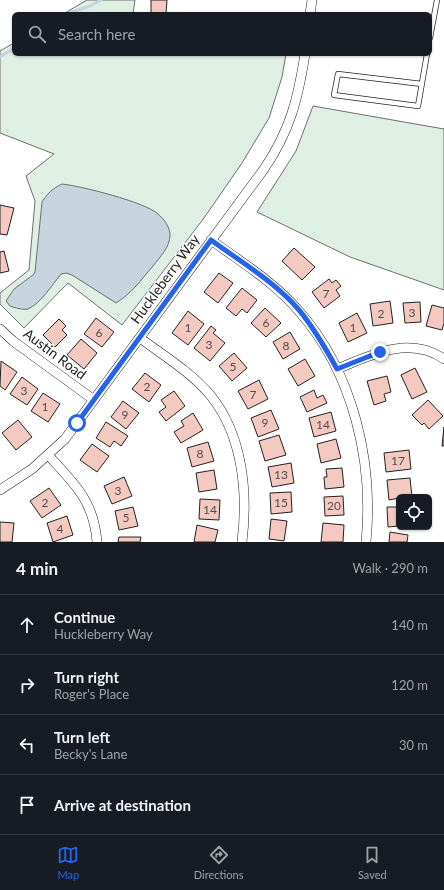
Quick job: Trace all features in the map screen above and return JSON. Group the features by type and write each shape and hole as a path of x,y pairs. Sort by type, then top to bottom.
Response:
{"street":[{"path":"310,12 312,0"},
{"name":"Huckleberry Way","path":"0,490 15,481 48,455 65,439 264,169 279,146 294,112 300,88 305,56"},
{"path":"211,240 268,282 290,302 316,333 337,369 353,410 364,454 368,500 366,542"},
{"name":"Austin Road","path":"0,328 13,341 94,400"},
{"path":"140,338 192,377 210,396 227,423 236,446 244,482 242,542"},
{"path":"337,369 372,355 394,349 416,348 428,351 444,359"},
{"path":"48,455 84,496 92,516 97,542"}],"lane":[{"path":"432,27 437,0"},
{"path":"422,84 338,74 334,95 418,106 422,84 427,56"}],"green space":[{"path":"87,0 135,0 133,12 66,12"},
{"path":"12,44 12,56 286,56 282,77 269,118 242,163 204,218 122,325 68,283 24,328 0,304 0,293 29,270 35,201 26,176 54,154 0,133 0,51"},
{"path":"313,106 444,129 444,290 350,257 257,212 296,151"}],"shaded area":[{"path":"62,184 112,195 151,209 160,216 168,226 170,239 168,244 132,291 116,303 72,275 66,273 61,274 37,303 28,309 10,306 6,301 14,289 35,272 42,202 50,192"}],"building":[{"path":"151,0 167,0 166,12 151,12"},
{"path":"0,205 14,208 7,235 0,234"},
{"path":"294,248 315,267 302,280 282,261"},
{"path":"4,251 9,271 0,273 0,252"},
{"path":"219,273 233,283 218,303 204,292"},
{"path":"329,279 332,283 336,280 341,286 336,290 340,296 324,308 312,292"},
{"path":"242,288 257,300 247,313 242,309 236,316 226,308"},
{"path":"390,301 393,323 373,326 370,304"},
{"path":"420,302 421,322 405,323 403,303"},
{"path":"432,305 444,308 444,323 442,330 426,326"},
{"path":"265,308 281,323 266,337 251,323"},
{"path":"188,311 204,324 188,345 172,333"},
{"path":"357,313 367,333 348,342 339,323"},
{"path":"96,318 114,332 102,347 84,334"},
{"path":"59,319 66,326 62,330 67,335 55,347 43,335"},
{"path":"211,326 216,330 213,333 225,343 210,361 194,348"},
{"path":"290,332 300,349 283,359 273,342"},
{"path":"81,339 97,353 84,369 67,355"},
{"path":"234,353 247,368 232,381 219,366"},
{"path":"305,359 315,376 298,386 288,369"},
{"path":"1,361 17,372 5,390 0,386"},
{"path":"415,368 427,392 412,399 401,375"},
{"path":"145,373 161,385 149,402 132,389"},
{"path":"387,376 391,392 384,394 386,401 374,405 367,381"},
{"path":"22,377 38,389 27,405 10,394"},
{"path":"259,380 268,399 248,409 238,391"},
{"path":"314,390 317,398 323,395 327,403 307,412 300,397"},
{"path":"174,391 185,406 166,421 159,412 166,407 161,400"},
{"path":"43,393 60,404 48,422 31,411"},
{"path":"428,400 443,416 429,429 424,423 422,425 412,415"},
{"path":"123,401 139,413 126,429 111,417"},
{"path":"271,410 279,429 258,437 251,418"},
{"path":"331,412 336,431 314,437 309,418"},
{"path":"193,413 203,430 181,443 174,432 184,426 181,421"},
{"path":"18,420 32,437 16,450 2,433"},
{"path":"106,422 128,436 121,446 114,441 110,447 96,438"},
{"path":"444,427 444,446 442,446"},
{"path":"279,435 286,455 265,461 259,441"},
{"path":"336,439 341,458 321,463 317,444"},
{"path":"208,442 214,461 192,467 187,448"},
{"path":"92,444 109,456 97,472 80,460"},
{"path":"409,450 411,469 386,472 384,453"},
{"path":"291,463 294,483 272,487 268,467"},
{"path":"342,468 344,487 325,489 324,477 327,477 326,469"},
{"path":"214,470 217,489 199,492 196,473"},
{"path":"124,477 132,496 112,504 104,486"},
{"path":"410,478 412,494 396,494 396,499 389,500 387,480"},
{"path":"49,488 61,505 42,518 30,501"},
{"path":"291,492 292,512 271,514 270,493"},
{"path":"343,496 344,515 325,516 324,497"},
{"path":"200,499 220,500 219,520 199,519"},
{"path":"133,507 138,526 119,530 115,511"},
{"path":"387,507 396,507 396,526 388,527"},
{"path":"67,516 73,535 53,542 47,523"},
{"path":"271,519 287,521 284,541 269,539"},
{"path":"0,522 14,523 12,542 0,542"},
{"path":"323,523 344,525 343,542 321,542"},
{"path":"197,525 218,530 215,542 194,542"},
{"path":"390,532 408,535 407,542 389,542"},
{"path":"119,537 141,537 140,542 118,542"}],"waterway":[{"path":"71,12 90,6 101,0"},
{"path":"0,57 12,49"}],"route":[{"path":"77,423 211,240 282,293 308,321 327,350 337,369 380,352"}]}
